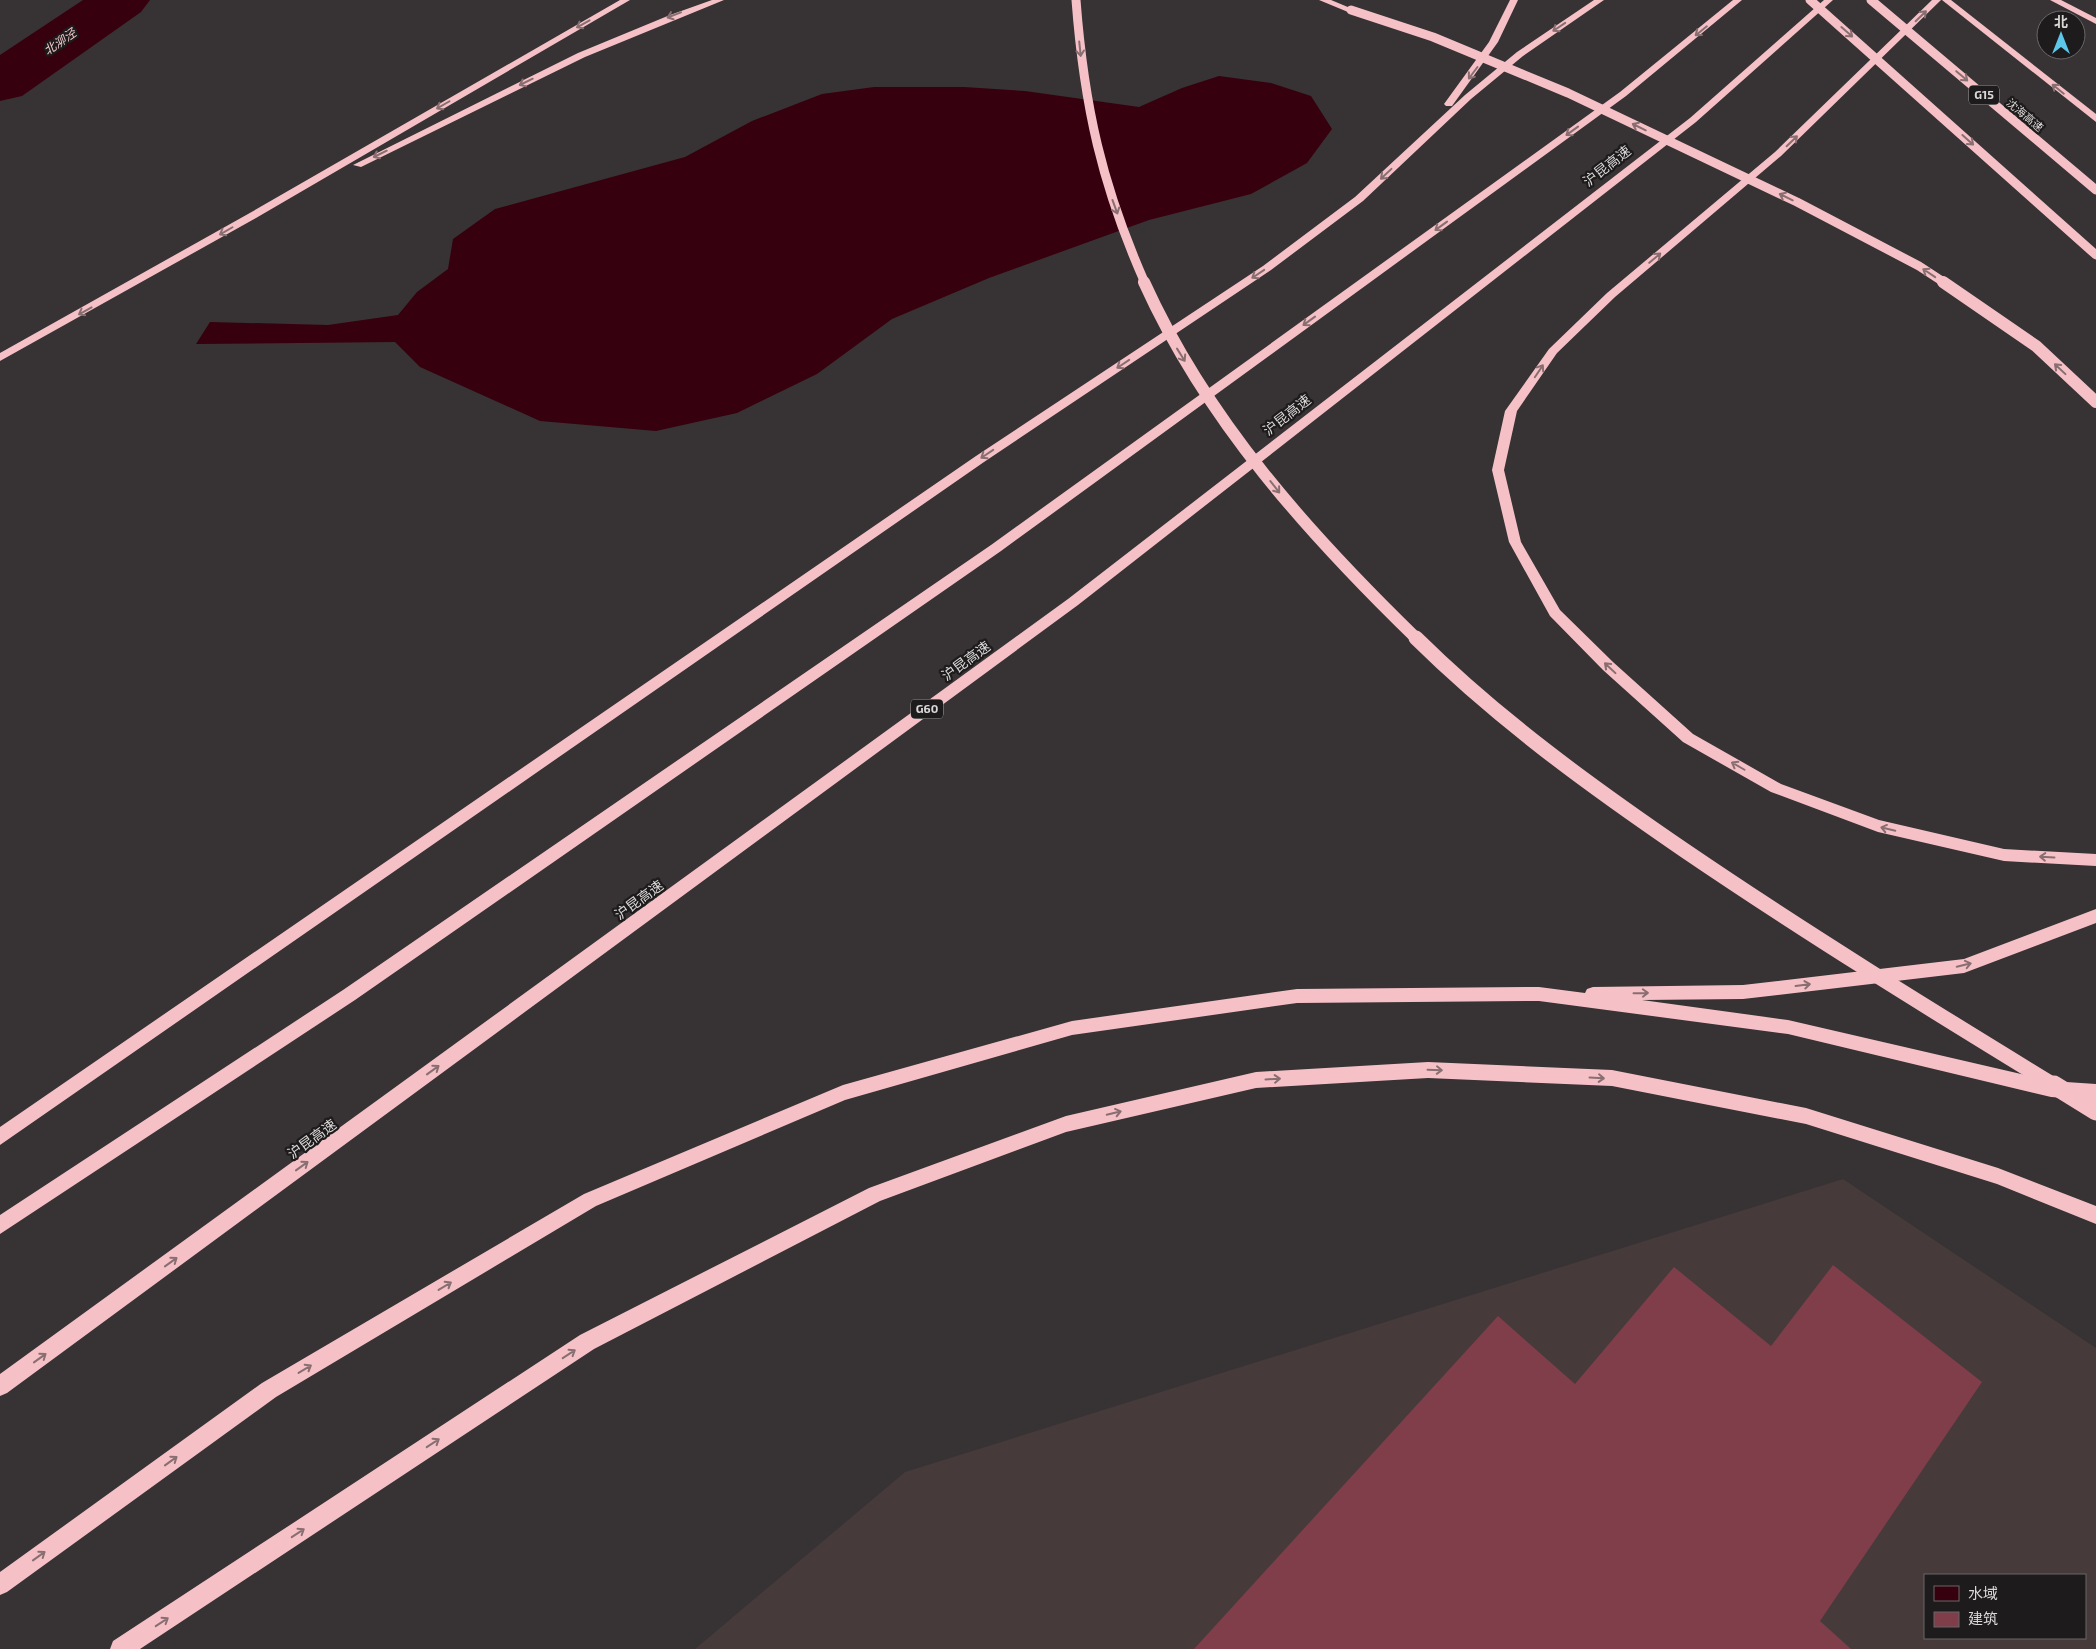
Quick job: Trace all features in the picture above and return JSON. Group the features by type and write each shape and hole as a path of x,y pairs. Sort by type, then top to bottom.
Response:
{"highway":[{"path":"0,358 252,216 626,0"},
{"path":"252,216 596,48 677,14 720,0"},
{"path":"1076,0 1080,52 1094,136 1112,197 1137,266 1170,336 1217,412 1277,490 1360,582 1469,689 1586,783 1768,909 2096,1111"},
{"path":"1324,0 1433,37 1568,93 1797,202 1919,266 2036,346 2096,402"},
{"path":"1421,141 1482,60 1509,14 1514,0"},
{"path":"0,1138 980,459 1266,268 1359,199 1468,97 1520,54 1600,0"},
{"path":"0,1225 349,995 996,548 1623,94 1738,0"},
{"path":"1810,0 2096,255"},
{"name":"沪昆高速","path":"0,1386 1073,602 1693,120 1829,0"},
{"name":"沈海高速","path":"1871,0 2096,190"},
{"path":"1938,0 1778,154 1610,295 1553,351 1512,411 1498,470 1515,542 1555,614 1608,666 1688,738 1776,788 1878,826 2004,855 2096,860"},
{"path":"1946,0 2096,119"},
{"path":"2054,0 2096,21"},
{"path":"0,1585 269,1390 590,1200 843,1093 1072,1028 1297,996 1743,992 1964,966 2096,916"},
{"path":"1539,994 1788,1027 2051,1089 2096,1092"},
{"path":"121,1649 587,1342 875,1194 1066,1124 1256,1080 1428,1070 1612,1078 1806,1116 1998,1176 2096,1214"}],"shaded area":[{"path":"1843,1179 2096,1348 2096,1649 695,1649 905,1472"}],"water":[{"path":"1219,76 1271,83 1311,96 1332,129 1307,163 1251,194 1149,220 989,278 892,319 817,374 737,413 656,431 540,421 420,367 395,342 196,344 210,322 328,325 398,315 417,292 448,269 453,239 495,209 685,157 752,121 822,94 874,87 964,87 1025,91 1139,107 1182,88"}],"building":[{"path":"1833,1265 1982,1382 1820,1621 1851,1649 1194,1649 1498,1316 1575,1384 1674,1267 1771,1346"}],"waterway":[{"name":"北泖泾","path":"0,83 121,0"}]}
